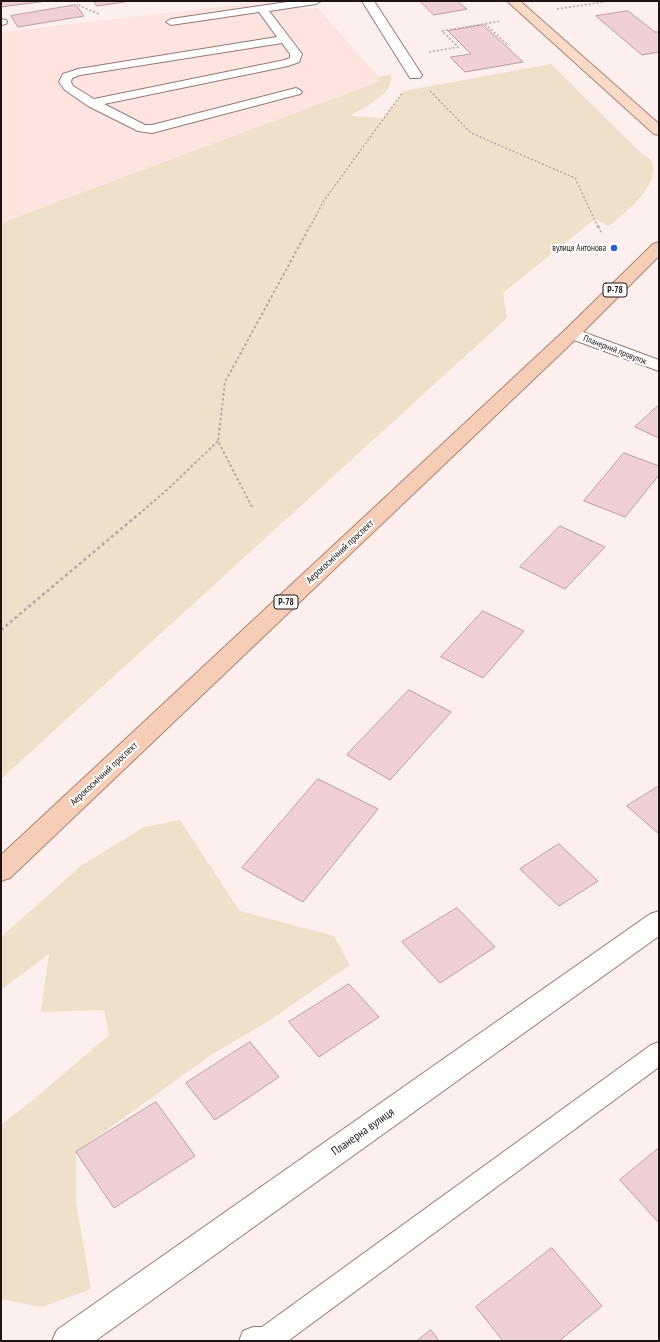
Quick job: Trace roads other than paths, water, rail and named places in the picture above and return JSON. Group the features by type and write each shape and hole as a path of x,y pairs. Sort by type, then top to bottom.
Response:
{"highway":[{"name":"Аерокосмічний проспект","path":"1,871 572,334 659,247"}],"main road":[{"path":"513,1 659,131"}],"street":[{"path":"368,1 415,75"},
{"name":"Планерний провулок","path":"572,334 659,366"},
{"name":"Планерна вулиця","path":"68,1341 659,922"}],"lane":[{"path":"171,22 316,1"},
{"path":"92,103 288,63 295,60 296,54 262,9"},
{"path":"284,39 78,72 67,76 65,82 69,88 92,103 142,128 152,129 296,92"},
{"path":"253,1341 268,1340 659,1053"}],"place":[{"name":"вулиця Антонова","path":"614,248"}]}
